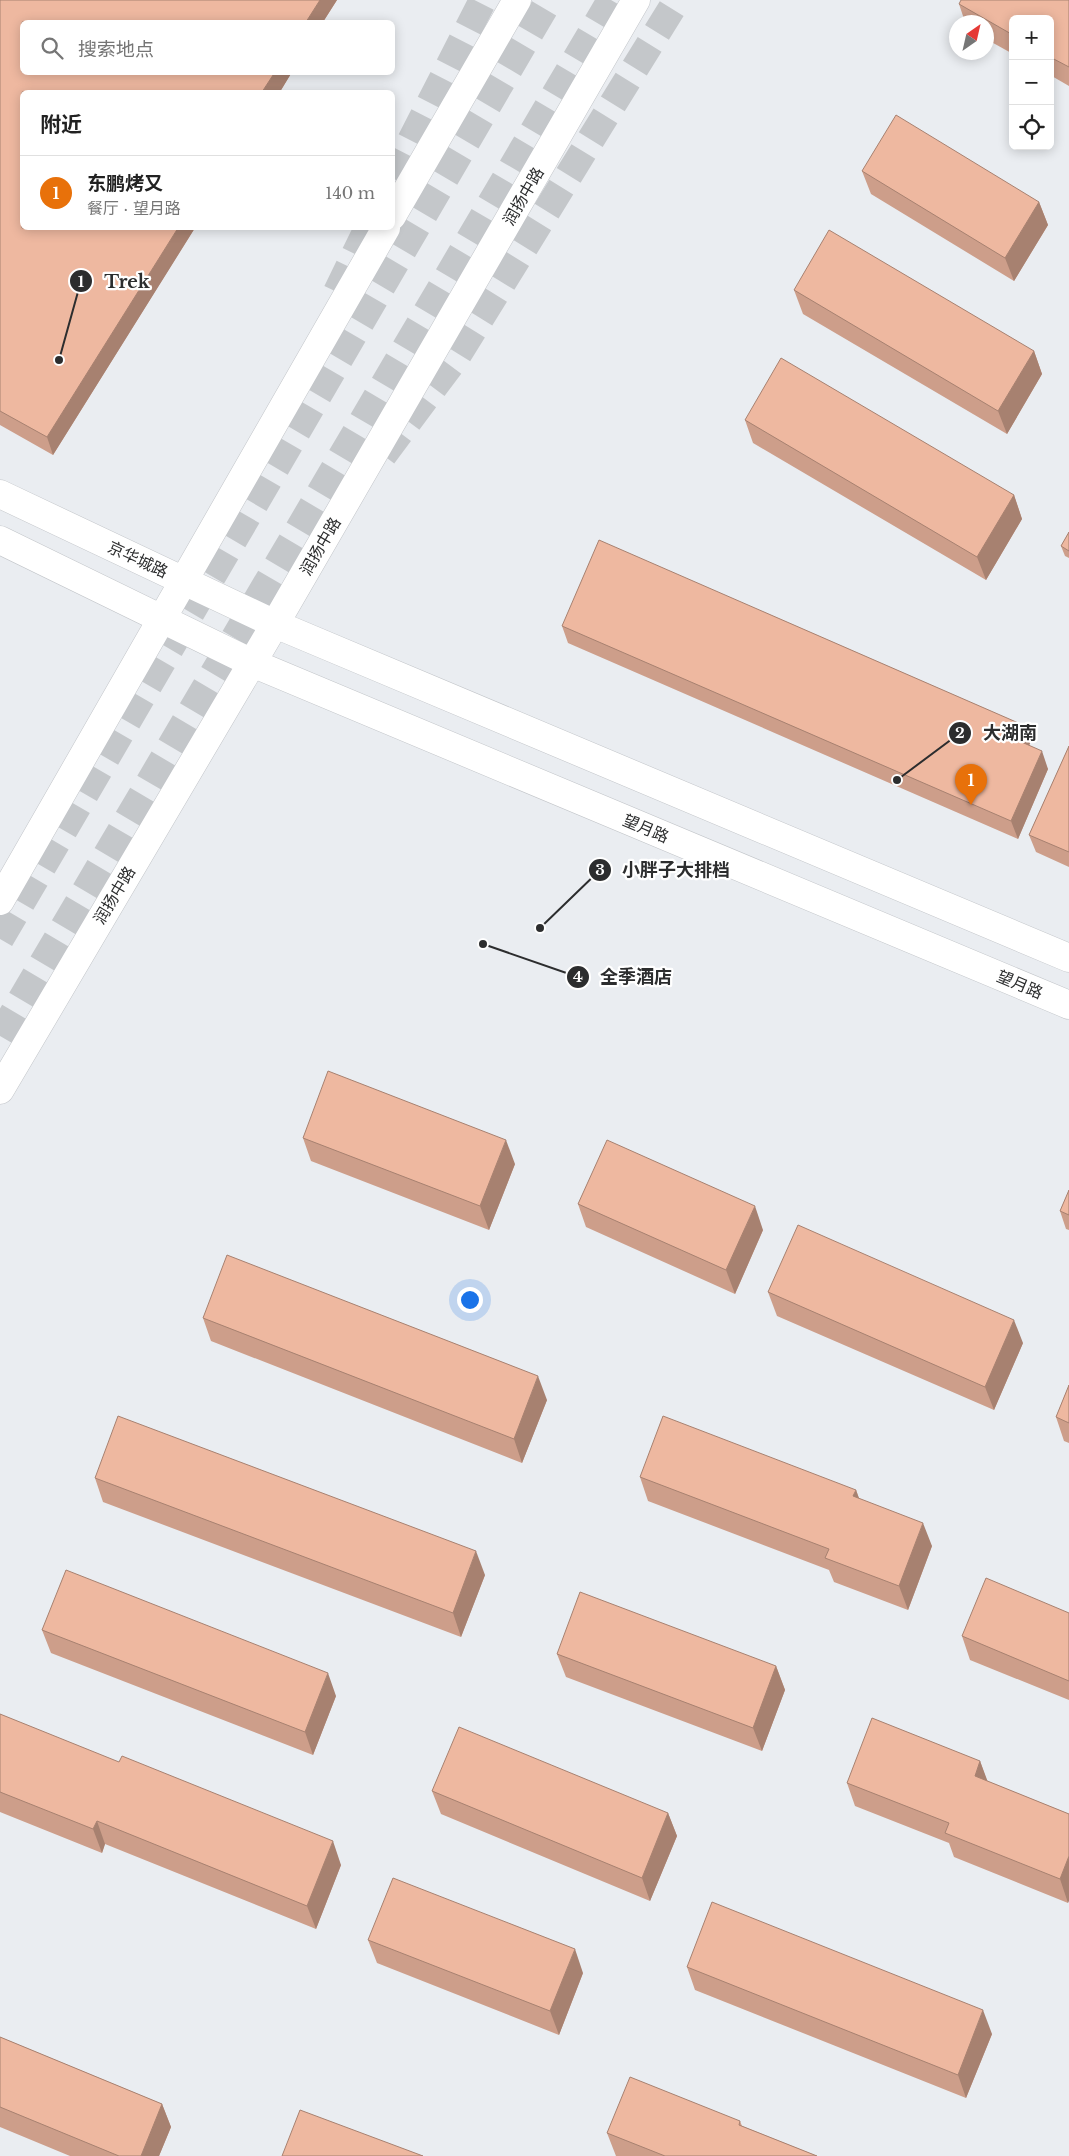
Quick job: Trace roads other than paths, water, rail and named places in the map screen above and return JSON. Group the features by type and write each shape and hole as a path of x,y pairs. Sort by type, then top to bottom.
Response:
{"main road":[{"path":"395,211 517,0"},
{"name":"润扬中路","path":"0,1090 275,624 636,0"},
{"path":"0,901 162,619 182,580 385,230"},
{"name":"京华城路","path":"0,494 275,624"},
{"path":"0,540 252,663"},
{"path":"275,624 1069,958"},
{"name":"望月路","path":"252,663 1069,1005"}],"tunnel":[{"path":"395,172 483,0"},
{"path":"0,939 549,0"},
{"path":"0,1036 611,0"},
{"path":"383,455 457,356 677,0"},
{"path":"337,292 367,230"}],"place":[{"name":"Trek","path":"59,360"},
{"name":"大湖南","path":"897,780"},
{"name":"东鹏烤又","path":"971,805"},
{"name":"小胖子大排档","path":"540,928"},
{"name":"全季酒店","path":"483,944"}]}
